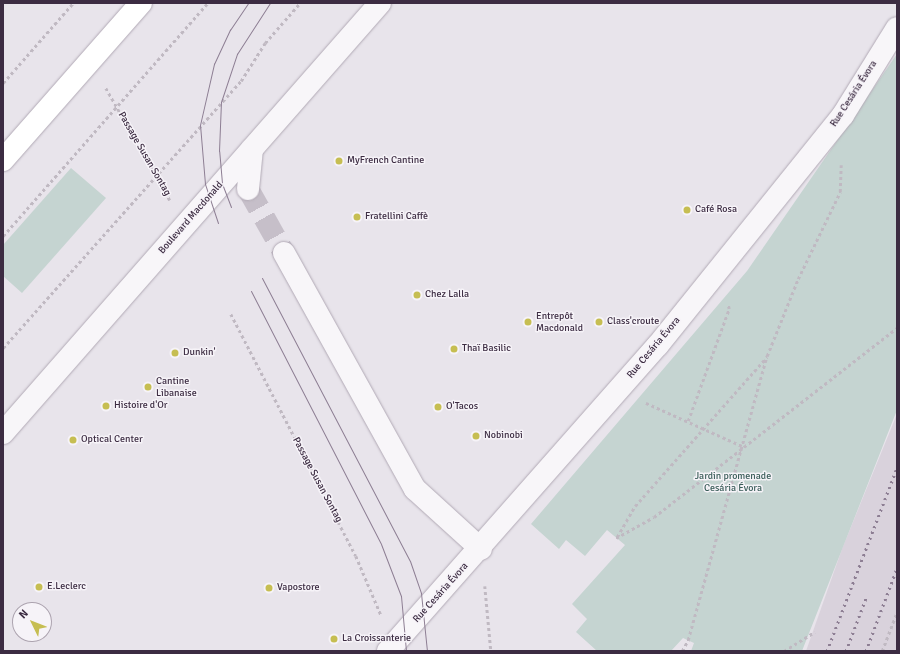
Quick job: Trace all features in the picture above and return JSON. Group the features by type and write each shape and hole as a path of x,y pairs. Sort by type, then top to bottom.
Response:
{"main road":[{"path":"3,160 141,3"}],"street":[{"name":"Boulevard Macdonald","path":"3,433 380,3"},
{"name":"Rue Cesária Évora","path":"388,651 481,549 618,391 717,272 843,115 897,28"},
{"path":"248,189 252,149"},
{"path":"284,253 415,489 481,549"}],"path":[{"path":"3,82 72,3"},
{"path":"3,236 208,3"},
{"path":"3,348 241,81 265,43 300,3"},
{"name":"Passage Susan Sontag","path":"90,60 185,226"},
{"path":"682,651 688,640 767,356 798,278 840,192 841,161"},
{"path":"688,421 729,310 717,272"},
{"name":"Passage Susan Sontag","path":"231,314 356,556 381,617"},
{"path":"767,356 636,506 616,538 654,517 742,446 897,328"},
{"path":"618,391 742,446"},
{"path":"481,549 491,651"},
{"path":"882,651 897,612"},
{"path":"784,651 814,632"}],"shaded area":[{"path":"897,414 897,651 806,651 842,549"}],"green space":[{"name":"Jardin promenade Cesária Évora","path":"897,54 897,410 802,651 691,651 694,643 683,638 671,651 597,651 576,632 587,619 572,604 625,545 607,530 585,556 566,540 559,549 531,524 747,271"},
{"path":"71,168 106,198 22,293 3,276 3,245"}],"tunnel":[{"path":"248,189 284,253"}],"tram line":[{"path":"218,223 205,184 200,125 214,64 230,30 248,3"},
{"path":"231,207 222,183 219,151 221,102 237,54 270,3"},
{"path":"262,278 410,561 421,593 427,651"},
{"path":"251,291 381,544 401,596 406,651"}],"railway":[{"path":"827,651 897,468"},
{"path":"866,651 897,568"},
{"path":"846,651 866,598"}],"place":[{"name":"MyFrench Cantine","path":"339,161"},
{"name":"Café Rosa","path":"687,210"},
{"name":"Fratellini Caffè","path":"357,217"},
{"name":"Chez Lalla","path":"417,295"},
{"name":"Entrepôt Macdonald","path":"528,322"},
{"name":"Class'croute","path":"599,322"},
{"name":"Thaï Basilic","path":"454,349"},
{"name":"Dunkin'","path":"175,353"},
{"name":"Cantine Libanaise","path":"148,387"},
{"name":"Histoire d'Or","path":"106,406"},
{"name":"O'Tacos","path":"438,407"},
{"name":"Nobinobi","path":"476,436"},
{"name":"Optical Center","path":"73,440"},
{"name":"E.Leclerc","path":"39,587"},
{"name":"Vapostore","path":"269,588"},
{"name":"La Croissanterie","path":"334,639"}]}
